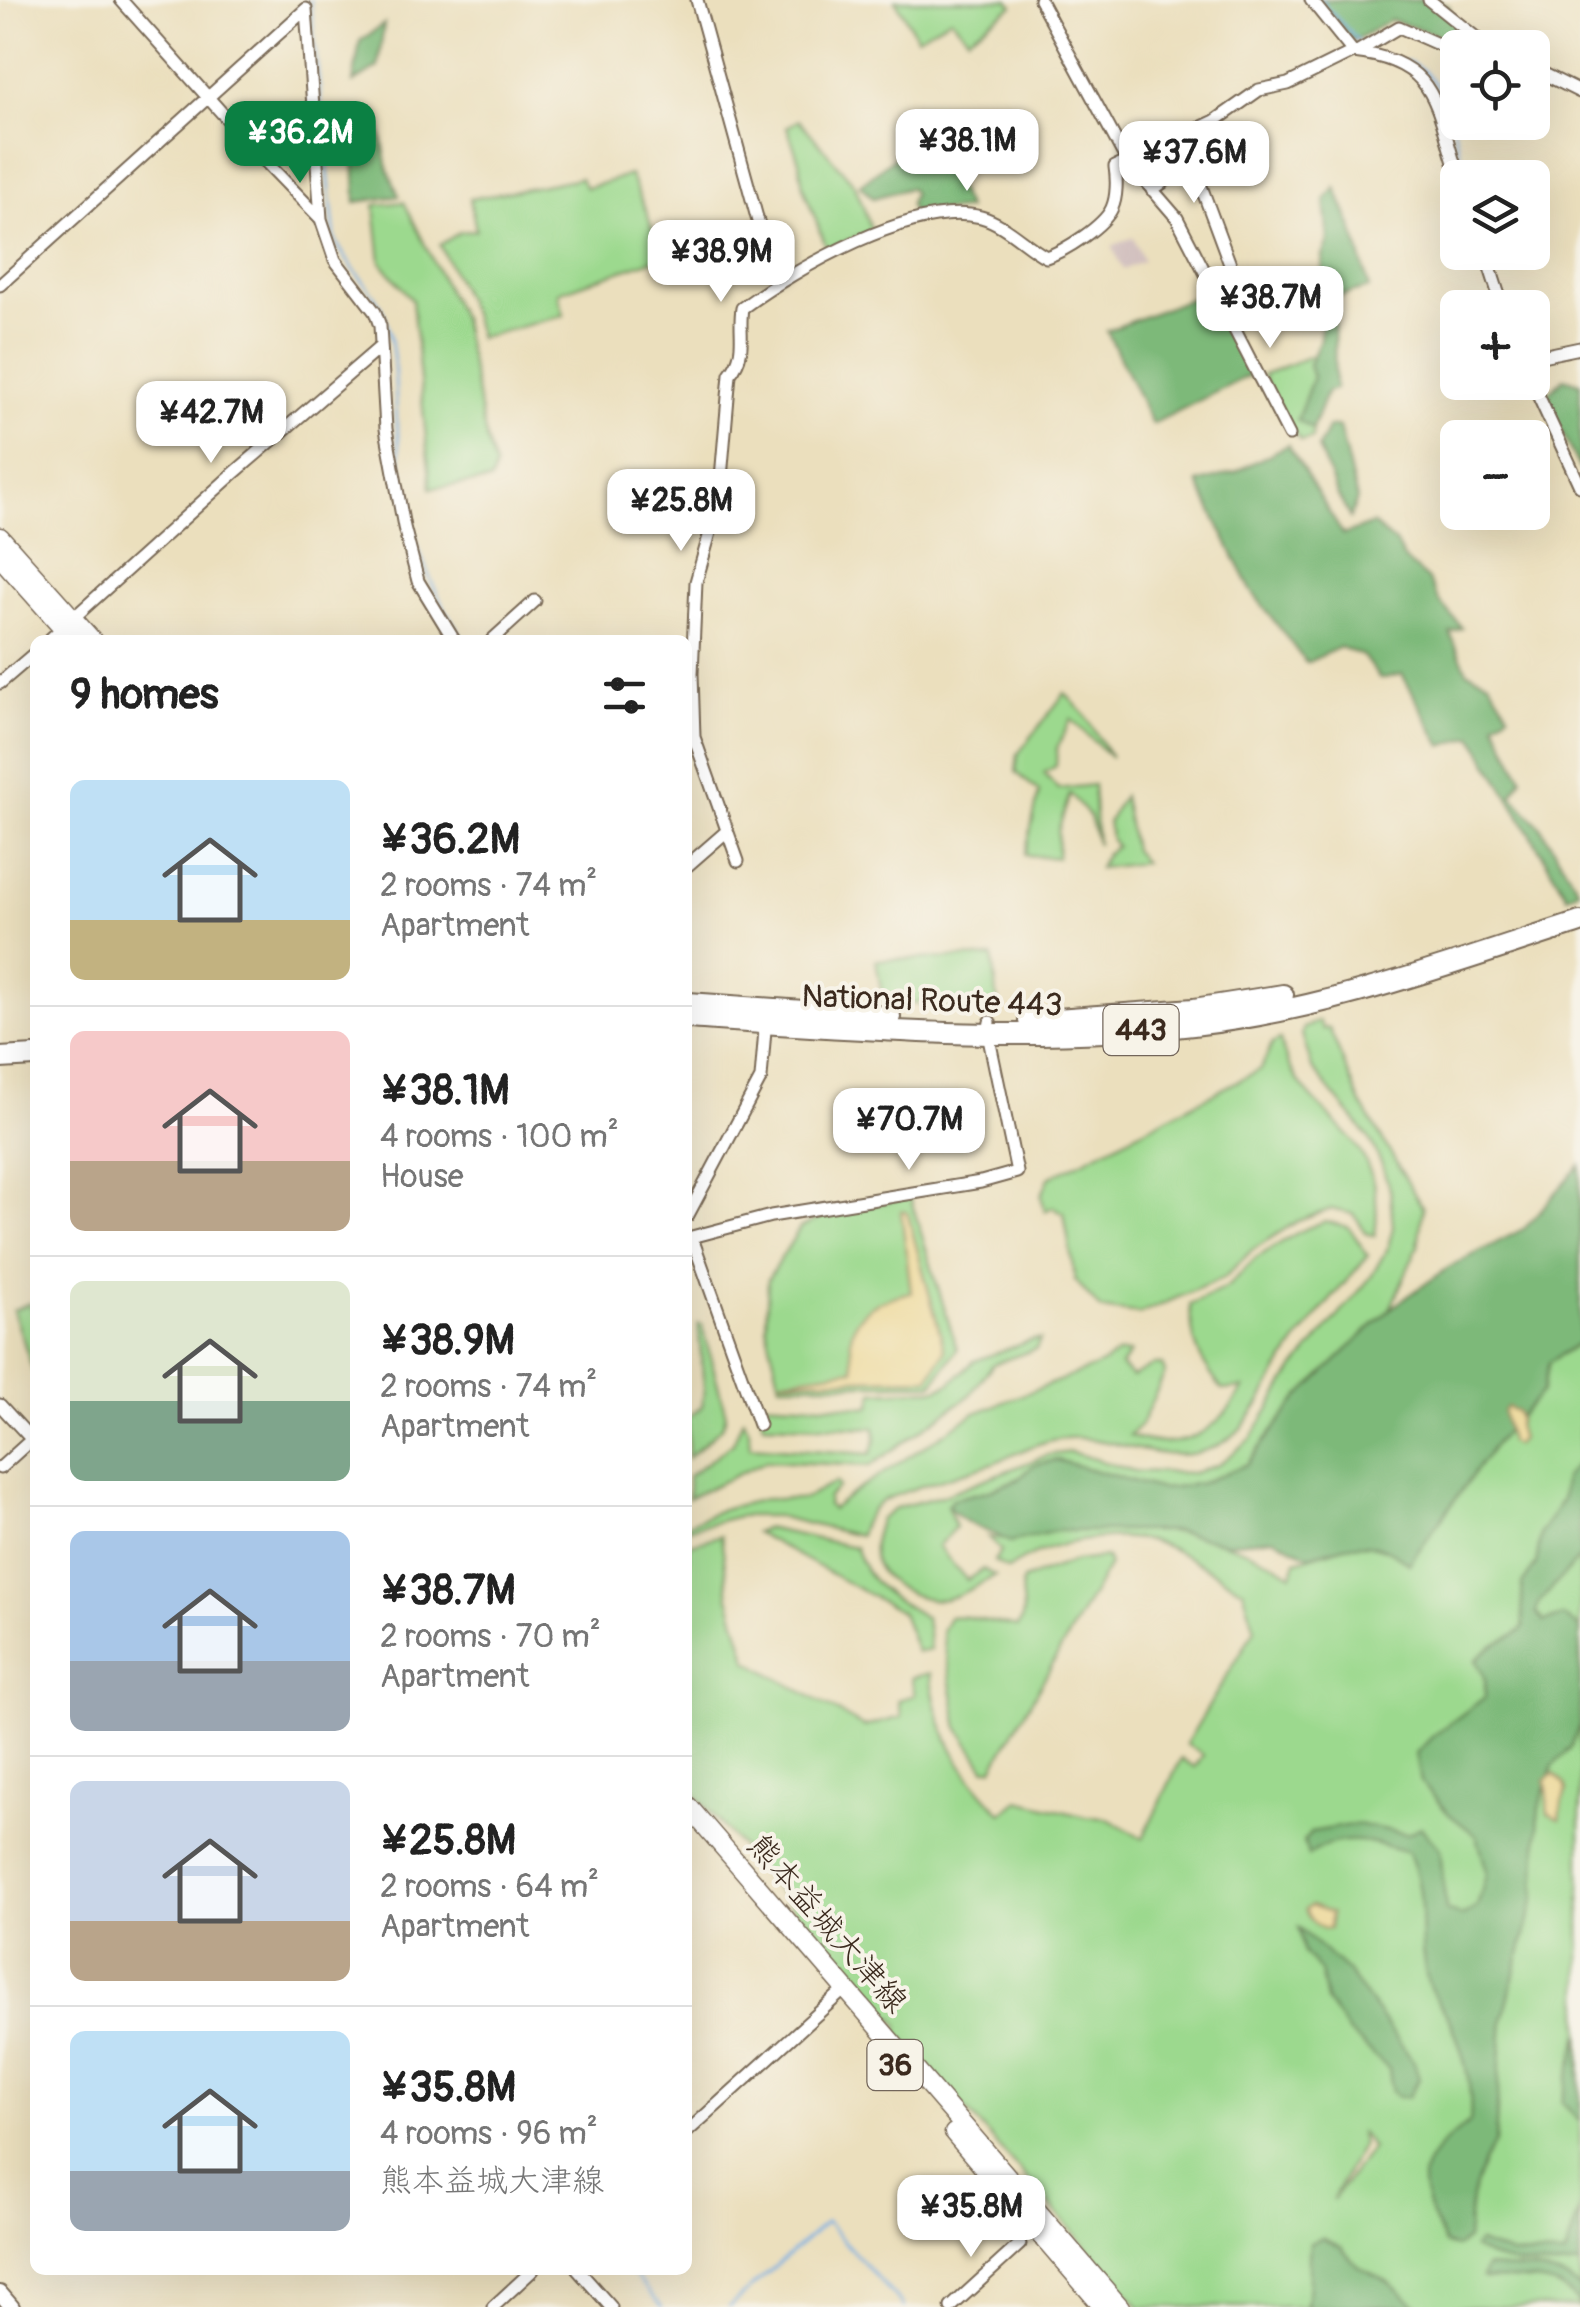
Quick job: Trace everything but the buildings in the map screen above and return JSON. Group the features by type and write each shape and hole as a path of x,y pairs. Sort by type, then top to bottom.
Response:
{"highway":[{"name":"National Route 443","path":"989,1028 1194,1010 1279,996 1415,962 1580,909"},
{"name":"National Route 443","path":"692,1018 766,1017 1110,1032 1196,1025 1265,1013 1418,974 1580,922"},
{"name":"National Route 443","path":"692,1005 766,1017"},
{"path":"0,1058 30,1056"}],"main road":[{"path":"0,538 65,632"},
{"path":"0,557 65,632"},
{"name":"熊本益城大津線","path":"692,1811 1104,2307"},
{"name":"熊本益城大津線","path":"692,1827 1120,2307"}],"street":[{"path":"121,0 322,220"},
{"path":"697,0 776,283"},
{"path":"1040,0 1126,159 1177,218 1289,436"},
{"path":"1310,0 1355,52 1412,68 1423,79 1436,104 1453,160"},
{"path":"1429,0 1465,30"},
{"path":"0,284 306,9 322,220 335,260 376,312 393,474 413,563 418,581 451,635"},
{"path":"738,861 694,737 692,674 696,582 719,500 730,374 740,362 743,349 739,324 742,308 776,283 831,254 931,216 980,217 998,223 1046,257 1062,252 1112,210 1116,167 1126,159 1172,143 1259,90 1288,84 1399,28 1440,45"},
{"path":"1550,77 1580,92"},
{"path":"1152,190 1192,162 1232,267 1231,278 1214,285"},
{"path":"65,632 233,474 380,348"},
{"path":"1550,354 1580,348"},
{"path":"1540,400 1580,486"},
{"path":"498,635 535,601"},
{"path":"0,683 30,656"},
{"path":"692,862 726,831"},
{"path":"692,1207 761,1078 766,1017"},
{"path":"692,1237 771,1216 981,1182 1016,1172 989,1028"},
{"path":"692,1243 759,1425"},
{"path":"0,1404 30,1437"},
{"path":"0,1468 30,1444"},
{"path":"692,2128 842,1994"},
{"path":"950,2307 1020,2244"},
{"path":"493,2307 528,2275"},
{"path":"582,2275 611,2307"},
{"path":"0,2293 12,2307"}],"shaded area":[{"path":"1133,237 1143,261 1123,270 1112,246"}],"green space":[{"path":"895,0 1009,0 1013,6 968,37 951,18 917,37"},
{"path":"1317,0 1436,0 1449,6 1455,26 1440,30 1440,36 1391,20 1353,41"},
{"path":"384,24 378,67 353,83 360,41"},
{"path":"377,113 388,169 399,196 356,202 353,118"},
{"path":"799,120 855,185 872,231 827,249 803,187 787,127"},
{"path":"900,153 922,153 939,170 949,170 967,209 912,213 909,204 913,193 909,188 873,198 860,185"},
{"path":"630,175 661,257 558,292 564,315 479,338 440,245 460,232 476,230 470,199 580,178 586,188"},
{"path":"1336,188 1354,231 1369,288 1334,298 1335,389 1327,391 1312,429 1297,420 1313,377 1309,365 1320,340 1323,256 1329,241 1325,200"},
{"path":"404,202 461,318 495,467 491,481 431,488 412,300 381,262 375,205"},
{"path":"1212,290 1252,374 1152,424 1107,331"},
{"path":"1313,355 1309,365 1313,377 1298,420 1312,429 1312,439 1301,441 1289,427 1263,375"},
{"path":"1564,378 1580,383 1580,470 1546,400 1550,400 1550,392"},
{"path":"1329,427 1339,427 1357,499 1350,518 1318,448"},
{"path":"1288,445 1343,535 1373,524 1429,581 1439,601 1462,628 1450,633 1467,671 1489,681 1509,713 1495,722 1522,778 1512,795 1540,826 1579,890 1567,896 1473,736 1442,746 1402,674 1380,679 1363,656 1340,647 1306,663 1251,590 1198,483 1235,472"},
{"path":"1065,693 1085,715 1111,758 1071,719 1057,748 1056,766 1044,773 1058,789 1093,785 1097,845 1090,817 1070,794 1058,831 1057,858 1025,855 1039,792 1016,772 1018,754"},
{"path":"1123,796 1133,850 1144,863 1099,868 1105,854 1116,846 1108,822"},
{"path":"993,957 998,1007 883,1001 876,960"},
{"path":"1319,1021 1323,1029 1329,1028 1360,1102 1423,1208 1418,1246 1390,1309 1300,1396 1247,1464 1202,1483 1161,1489 1057,1460 1034,1465 1020,1478 952,1499 947,1505 955,1527 938,1547 967,1580 983,1569 995,1576 945,1599 914,1595 893,1584 878,1568 873,1549 879,1520 896,1508 944,1495 1048,1455 1071,1452 1134,1471 1193,1473 1218,1465 1251,1439 1294,1369 1371,1277 1388,1247 1393,1227 1390,1192 1369,1138 1312,1068 1302,1034 1304,1028"},
{"path":"1280,1040 1290,1068 1305,1090 1357,1147 1369,1170 1376,1199 1375,1236 1366,1233 1354,1214 1331,1209 1298,1221 1252,1250 1225,1277 1140,1314 1100,1309 1075,1280 1064,1213 1053,1207 1045,1211 1041,1196 1049,1178 1261,1069 1272,1044"},
{"path":"1580,1165 1580,1342 1549,1362 1542,1392 1493,1446 1409,1564 1372,1545 1349,1545 1309,1556 1274,1538 1227,1543 1175,1531 1056,1531 1010,1542 967,1522 948,1505 952,1499 1018,1480 1034,1465 1057,1460 1161,1489 1202,1483 1247,1464 1300,1396 1390,1309 1448,1268 1525,1228"},
{"path":"910,1197 957,1349 933,1384 780,1384 766,1326 768,1279 800,1228 828,1214"},
{"path":"1325,1221 1349,1227 1368,1256 1303,1333 1244,1425 1216,1446 1178,1455 1080,1438 1044,1442 884,1500 868,1515 859,1536 776,1516 739,1516 692,1528 692,1522 722,1509 764,1499 804,1499 836,1482 839,1487 828,1497 827,1505 832,1509 975,1413 1100,1365 1118,1353 1130,1353 1121,1366 1132,1377 1154,1365 1162,1365 1165,1373 1141,1425 1129,1435 1165,1443 1196,1436 1222,1417 1244,1388 1222,1390 1207,1369 1194,1341 1190,1305 1227,1287 1256,1258 1300,1231"},
{"path":"30,1303 30,1361 13,1310"},
{"path":"698,1324 702,1325 726,1415 722,1427 692,1454 692,1415 702,1406"},
{"path":"1040,1340 1036,1349 993,1364 969,1396 870,1466 766,1461 692,1496 692,1473 733,1443 743,1419 749,1430 750,1446 871,1454 875,1428 763,1424 758,1402 870,1407 874,1392 937,1389 951,1383 974,1361"},
{"path":"1580,1342 1580,2307 1140,2307 898,2033 894,2018 891,2021 692,1791 692,1544 721,1535 729,1597 748,1661 864,1727 902,1717 898,1700 915,1695 911,1678 930,1673 939,1714 953,1750 974,1782 1002,1813 1019,1800 1086,1817 1106,1818 1143,1838 1181,1759 1195,1767 1203,1755 1186,1744 1255,1629 1243,1589 1181,1553 1142,1540 1102,1538 1061,1545 1008,1569 994,1561 1001,1551 988,1537 1015,1539 1087,1528 1148,1529 1238,1547 1292,1574 1296,1561 1361,1541 1392,1551 1549,1362","holes":["1359,2131 1372,2148 1332,2200 1362,2144"]},
{"path":"1580,1460 1580,1557 1539,1603 1536,1613 1544,1622 1563,1616 1580,1629 1580,1724 1571,1747 1553,1766 1539,1808 1535,1898 1503,2019 1495,2142 1483,2162 1471,2198 1467,2239 1456,2247 1445,2244 1427,2204 1423,2176 1436,2151 1470,2122 1469,2084 1456,2035 1428,1982 1415,1869 1408,1852 1382,1845 1344,1841 1319,1848 1308,1856 1304,1841 1311,1832 1357,1824 1407,1834 1421,1827 1440,1849 1446,1910 1462,1916 1477,1907 1487,1872 1477,1836 1449,1814 1421,1782 1416,1753 1485,1697 1485,1678 1476,1660 1523,1628 1522,1584 1536,1564 1541,1533 1562,1500 1564,1478"},
{"path":"765,1528 855,1547 874,1582 926,1618 930,1649 917,1652 902,1613 755,1532"},
{"path":"1106,1557 1109,1565 993,1768 985,1768 959,1729 942,1631 949,1617 1017,1627 1023,1615 1023,1580 1075,1561"},
{"path":"1299,1928 1347,1971 1414,2062 1419,2079 1408,2097 1392,2092 1389,2069 1349,2033 1326,2001 1320,1971 1304,1953"},
{"path":"1580,2033 1580,2122 1562,2102"},
{"path":"1580,2209 1580,2265 1525,2266 1473,2248 1478,2243 1512,2255 1565,2256"},
{"path":"1322,2238 1341,2247 1359,2267 1387,2281 1419,2307 1305,2307 1310,2243"},
{"path":"1486,2267 1561,2277 1580,2289 1580,2307 1572,2296 1551,2284 1486,2279 1482,2277"}],"sand":[{"path":"901,1211 907,1212 945,1351 929,1378 779,1380 854,1369 851,1337 859,1318 873,1305 911,1292"},
{"path":"1506,1407 1517,1411 1521,1439 1515,1445 1509,1442 1503,1412"},
{"path":"1554,1774 1567,1791 1560,1819 1548,1813 1547,1808 1545,1780"},
{"path":"1310,1906 1331,1913 1329,1929 1311,1920 1305,1909"}],"waterway":[{"path":"310,0 335,239 377,300 387,323 408,510 434,588 461,635"},
{"path":"1320,0 1360,43"},
{"path":"1405,61 1420,68 1441,93 1461,160"},
{"path":"1547,400 1549,405"},
{"path":"729,2307 826,2222 904,2307"},
{"path":"634,2275 662,2307"}]}
